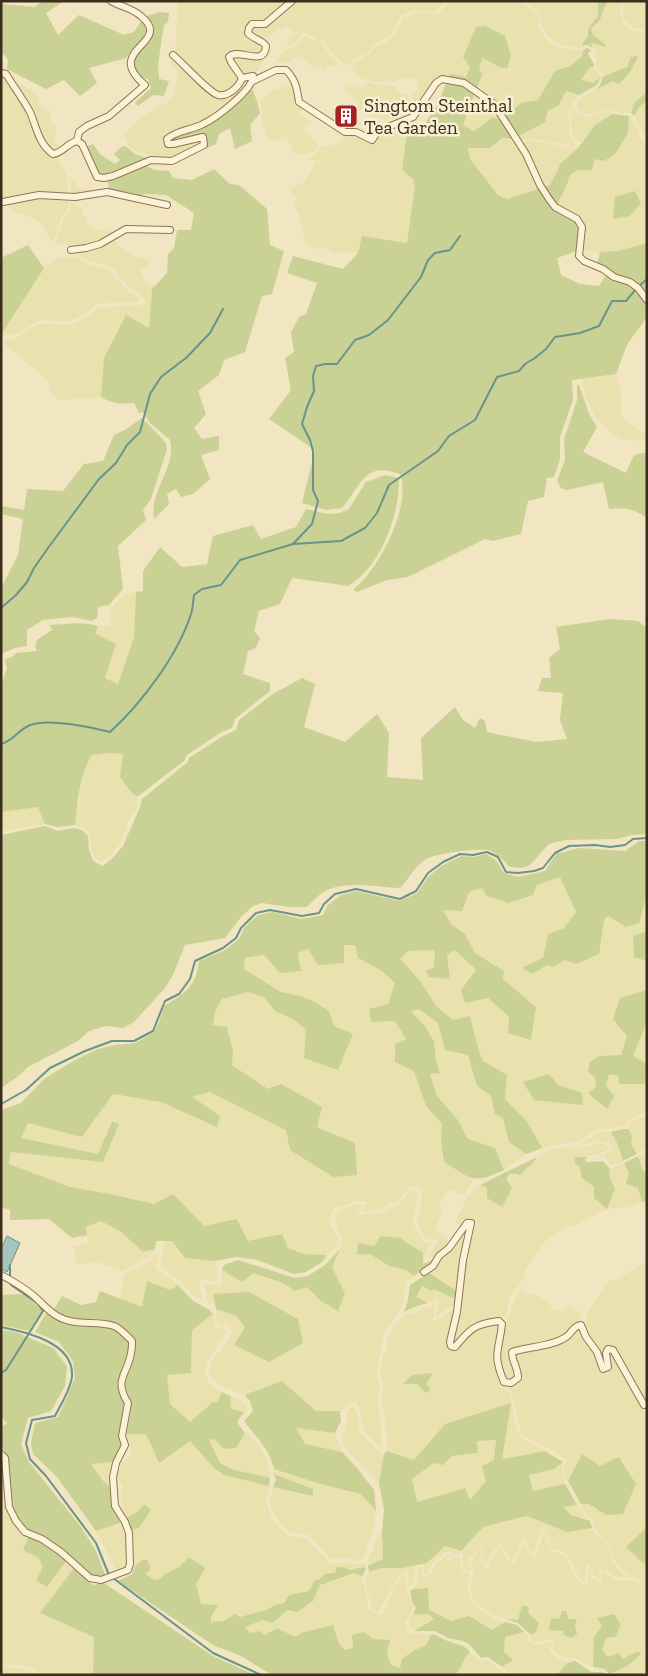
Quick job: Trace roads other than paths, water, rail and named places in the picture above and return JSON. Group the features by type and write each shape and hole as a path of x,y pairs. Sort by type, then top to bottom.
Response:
{"street":[{"path":"77,141 79,132 86,126 109,116 145,85 135,76 130,62 132,55 143,45 149,35 149,26 141,15 111,1"},
{"path":"242,78 229,57 232,54 238,53 252,57 262,54 266,50 266,46 263,41 252,38 248,33 249,28 252,24 265,24 292,1"},
{"path":"173,55 209,90 218,95 226,94 233,90 240,84 242,78"},
{"path":"1,73 6,74 13,84 29,111 39,138 49,152 58,154 72,142 77,141 82,144 96,177 104,178 124,173 152,160 172,161 198,149 204,145 203,137 173,144 168,144 167,139 172,135 203,124 236,100 251,85 253,80 276,70 286,70 292,76 297,84 299,102 345,132 356,132 372,140 378,131 413,117 436,83 442,79 464,83 494,104 526,154 540,185 549,199 555,207 577,219 582,227 579,256 584,262 614,277 630,282 638,288 647,300"},
{"path":"242,78 253,76 253,80"},
{"path":"3,202 39,194 75,197 107,192 167,205"},
{"path":"70,250 100,244 126,230 170,230"},
{"path":"424,1272 433,1266 439,1256 449,1248 467,1223 471,1223 463,1260 457,1312 450,1342 451,1346 456,1347 464,1335 477,1326 498,1321 502,1324 496,1354 498,1369 504,1382 510,1383 518,1378 518,1368 512,1357 512,1352 565,1338 576,1326 581,1325 586,1337 597,1352 603,1369 608,1367 606,1354 608,1349 613,1350 644,1405 647,1404"},
{"path":"1,1275 35,1297 58,1317 74,1323 114,1326 132,1341 131,1354 122,1374 124,1397 128,1403 122,1436 125,1445 116,1463 113,1476 115,1506 125,1522 128,1533 130,1564 128,1570 101,1580 90,1578 61,1552 42,1539 25,1532 16,1521 9,1507 5,1458 1,1454"}],"water":[{"path":"7,1236 20,1243 7,1272 1,1269 1,1249"}],"waterway":[{"path":"293,544 312,524 318,501 313,490 313,451 302,424 314,391 313,376 316,366 337,364 355,340 369,335 388,320 421,277 428,260 435,253 450,250 460,236"},
{"path":"639,286 647,279"},
{"path":"1,744 30,725 47,722 70,724 110,732 134,708 168,662 192,612 194,595 202,589 221,585 240,560 293,544 341,541 365,528 377,513 389,485 438,451 449,436 475,420 497,377 519,371 525,364 546,349 555,337 580,333 599,326 612,301 626,301 636,289"},
{"path":"1,608 27,582 34,568 99,479 116,463 127,445 140,432 150,394 161,377 186,358 210,333 223,309"},
{"path":"1,1104 26,1090 50,1068 85,1051 112,1041 134,1041 153,1031 165,1001 179,994 190,979 195,961 223,948 236,938 241,928 256,913 270,910 302,916 319,913 324,904 335,894 356,889 400,899 416,891 428,873 443,862 460,854 473,855 487,852 498,857 506,872 518,873 543,868 555,853 569,846 595,845 610,847 625,845 633,839 647,838"},
{"path":"10,1265 10,1278"},
{"path":"10,1282 11,1285 36,1302"},
{"path":"1,1373 6,1370 43,1311 39,1305"},
{"path":"1,1327 23,1332 47,1341 57,1347 71,1365 72,1376 70,1386 55,1416 32,1420 26,1443 30,1459 46,1476 96,1543 109,1575"},
{"path":"113,1578 213,1653 261,1675"}],"place":[{"name":"Singtom Steinthal Tea Garden","path":"346,116"}]}
